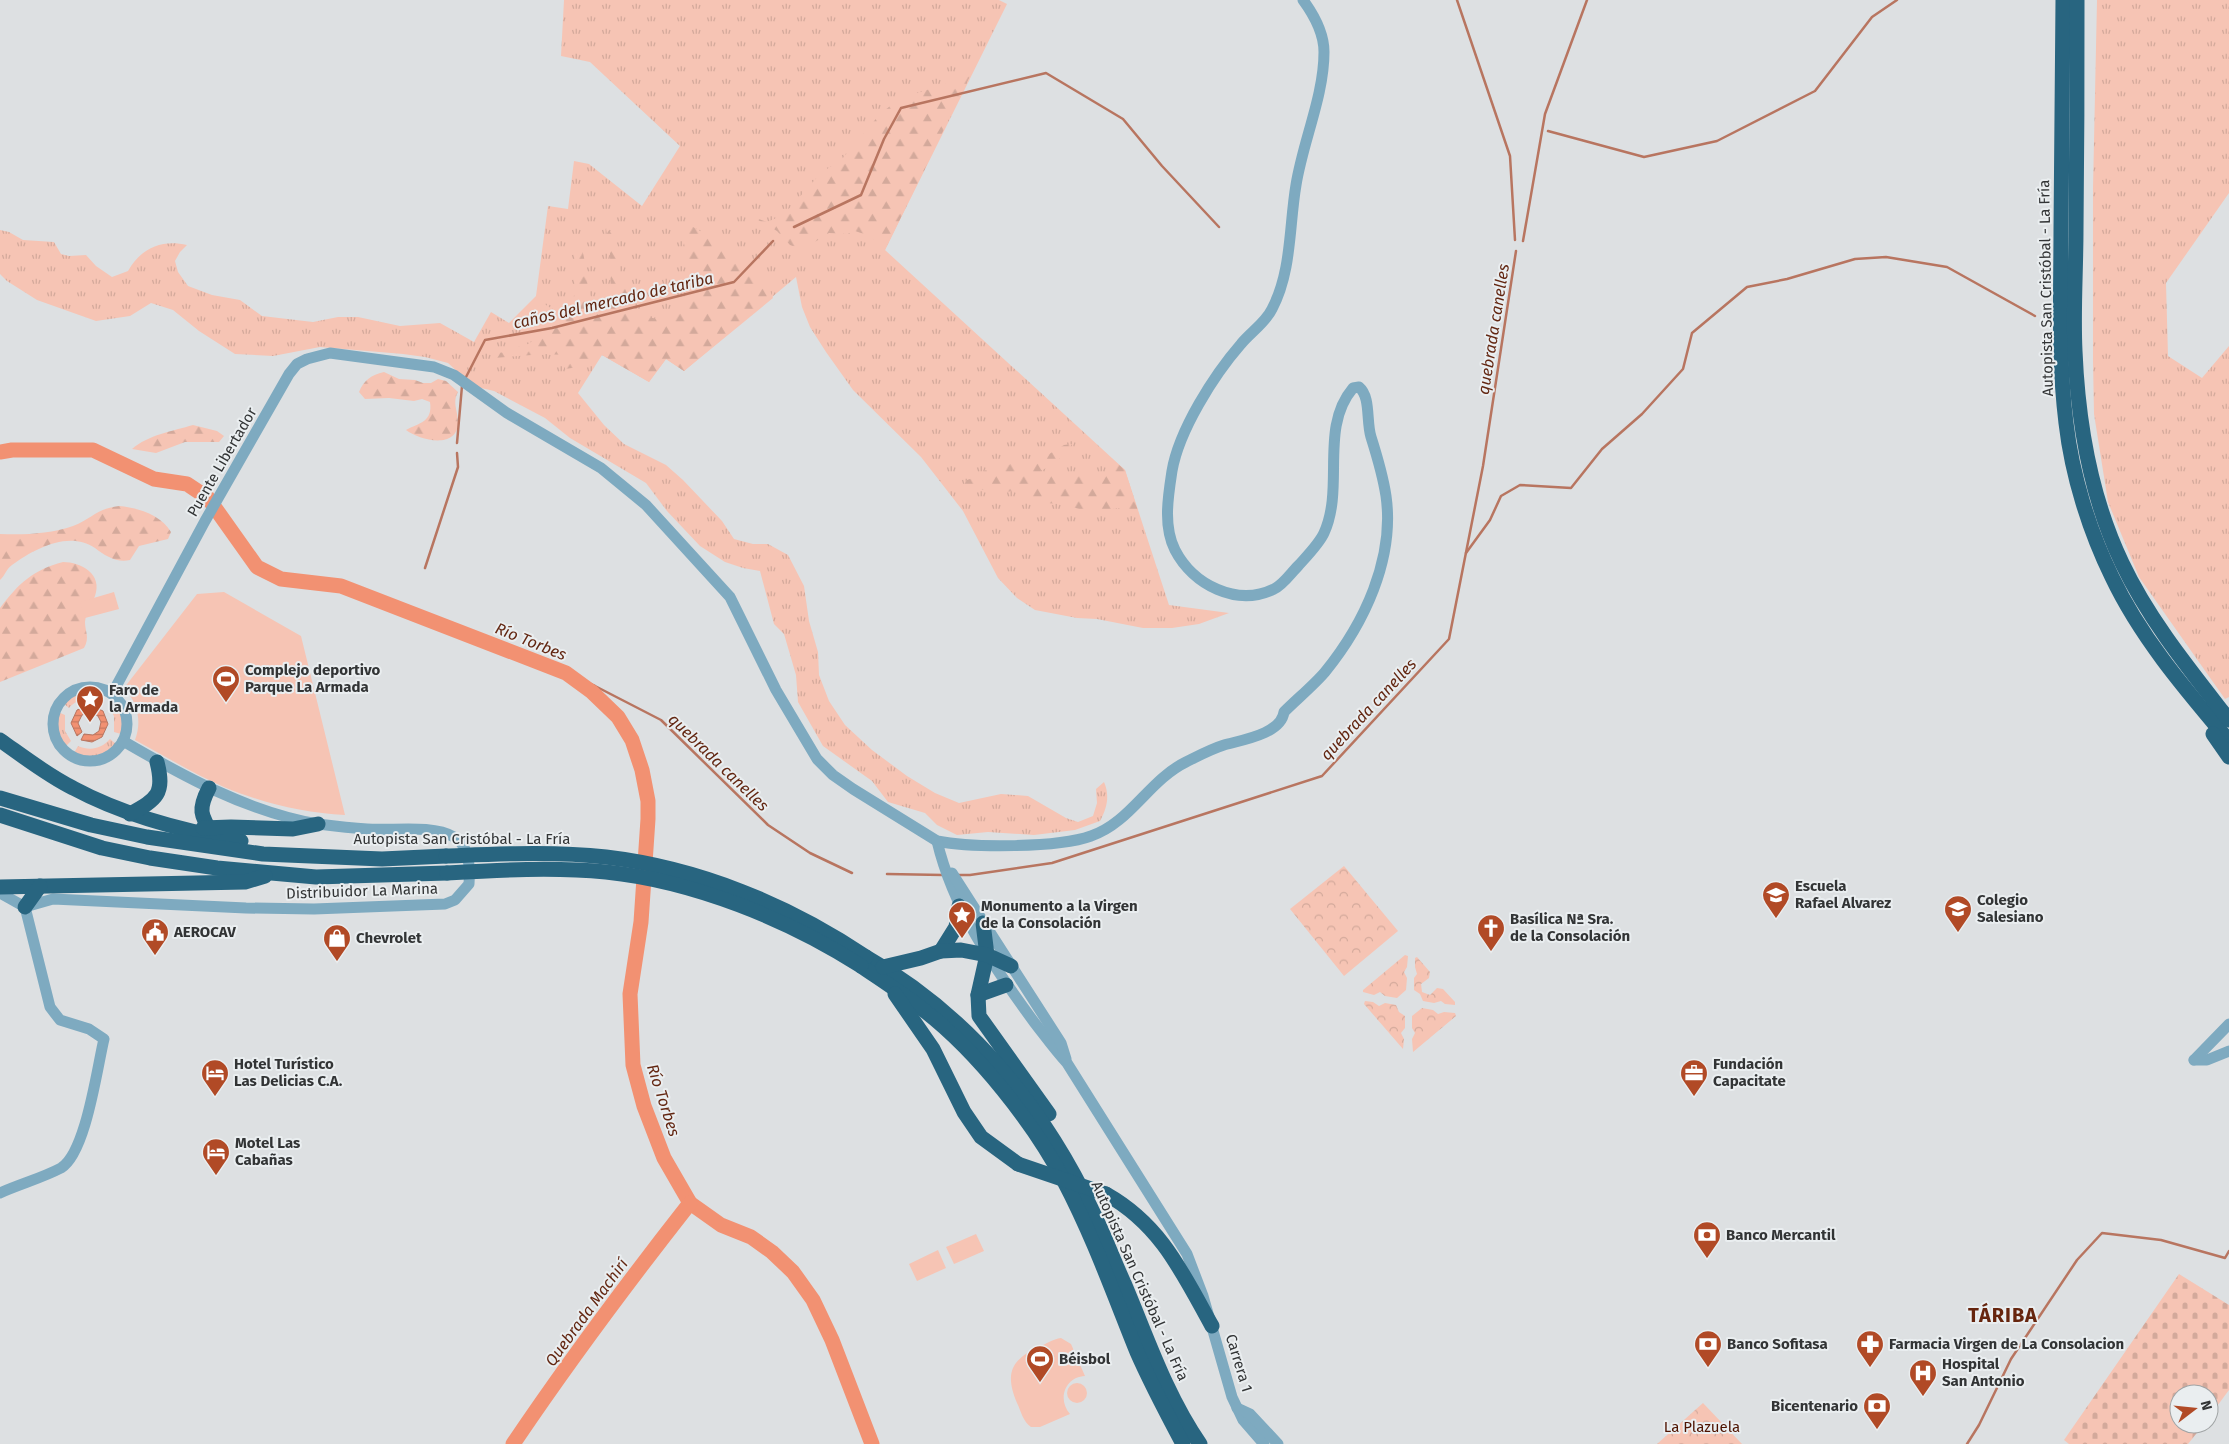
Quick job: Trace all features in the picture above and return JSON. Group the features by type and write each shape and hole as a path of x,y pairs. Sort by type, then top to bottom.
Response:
{"highway":[{"name":"Autopista San Cristóbal - La Fría","path":"2063,0 2061,336 2062,383 2068,432 2085,504 2112,577 2131,612 2153,646 2229,741"},
{"name":"Autopista San Cristóbal - La Fría","path":"2077,0 2075,350 2080,408 2089,459 2104,518 2121,561 2134,586 2175,650 2229,720"},
{"path":"2190,694 2218,742 2229,756"},
{"name":"Autopista San Cristóbal - La Fría","path":"0,740 72,788 130,814 165,825 210,832 239,841 292,846 310,856 382,859 559,854 605,857 671,869 708,880 788,911 825,930 888,984 926,1012 956,1038 1025,1118 1064,1181 1094,1246 1138,1354 1183,1444"},
{"path":"130,814 152,801 160,792 162,779 157,762"},
{"path":"209,788 202,803 203,817 210,832 293,829 318,824"},
{"path":"0,798 91,825 147,837 263,854 310,856"},
{"name":"Autopista San Cristóbal - La Fría","path":"0,815 102,848 217,868 316,877 513,869 608,872 674,885 703,893 763,915 863,961 883,967 926,996 968,1033 1006,1074 1034,1109 1056,1143 1092,1210 1172,1396 1200,1444"},
{"path":"0,887 245,882 272,873"},
{"path":"25,907 40,886"},
{"path":"941,951 956,926 959,906"},
{"path":"983,923 987,956 978,994 979,1016 1034,1092 1074,1159 1103,1223 1104,1237"},
{"path":"883,967 941,951 961,950 987,956 1012,966"},
{"path":"888,984 933,1049 964,1112 981,1138 1018,1164 1106,1194 1126,1206 1148,1224 1160,1239 1178,1266 1212,1326"},
{"path":"978,994 1006,985"}],"street":[{"path":"1068,1063 1061,1043 1012,966 954,883 946,866 941,842 987,845 1048,843 1092,836 1114,824 1162,776 1184,762 1224,745 1249,739 1278,724 1283,719 1284,712 1324,674 1349,640 1374,590 1381,567 1386,537 1386,497 1368,429 1367,398 1359,387 1353,388 1345,397 1338,416 1330,514 1323,534 1300,565 1276,588 1247,596 1233,595 1212,588 1202,582 1175,551 1169,530 1167,504 1172,468 1192,419 1222,368 1241,344 1271,312 1279,294 1287,258 1295,186 1315,109 1324,52 1323,41 1316,20 1303,0"},
{"name":"Puente Libertador","path":"112,694 127,662 185,558 285,381 297,364 307,359 330,354 434,367 454,375 506,413 601,468 646,505 730,597 776,690 817,759 833,775 853,790 941,842"},
{"path":"90,686 102,688 112,694 120,702 127,719 123,741 111,754 100,760 78,759 67,754 59,745 52,723 54,711 60,701 68,693 90,686"},
{"name":"Distribuidor La Marina","path":"25,907 53,899 246,908 314,909 445,904 455,900 469,884 468,857 465,848 454,836 431,830 367,829 318,824 258,807 209,788 157,762 123,741"},
{"path":"954,883 959,906 987,956 1051,1046 1068,1063"},
{"path":"0,893 25,907 50,1007 60,1020 89,1029 104,1039 80,1140 72,1158 62,1167 0,1193"},
{"path":"2229,1024 2194,1060 2207,1060 2229,1051"},
{"name":"Carrera 1","path":"1068,1063 1183,1247 1196,1274 1212,1326 1226,1383 1243,1420 1264,1444"},
{"name":"Carrera 1","path":"1238,1408 1250,1414 1278,1444"}],"green space":[{"path":"564,0 999,0 1007,4 885,250 1125,470 1169,605 1229,613 1199,624 1172,628 1143,628 1035,610 1017,598 998,578 963,511 921,457 853,390 826,352 810,327 802,307 796,277 684,371 666,359 649,382 602,355 578,393 604,425 624,444 666,465 683,480 722,521 734,539 753,544 768,544 788,555 804,586 809,621 818,652 819,675 829,701 845,725 872,750 907,776 935,793 959,803 1001,794 1028,796 1066,818 1078,822 1093,816 1097,803 1096,789 1104,782 1107,802 1100,821 1075,830 1034,835 988,832 957,835 937,825 925,813 888,802 872,781 823,746 798,702 796,675 784,634 774,624 760,571 725,562 700,546 667,511 646,483 570,438 545,418 494,391 473,386 448,363 403,354 320,347 273,356 235,354 199,331 173,310 151,303 130,316 96,321 37,300 7,281 0,274 0,230 9,232 23,240 54,242 61,254 69,256 86,255 96,266 112,277 128,271 139,256 153,247 178,243 187,245 175,261 178,272 188,286 212,295 240,300 262,316 313,322 338,317 358,317 400,326 440,323 474,342 491,312 509,323 536,296 548,206 568,209 574,161 589,164 642,206 680,146 590,62 561,56"},
{"path":"2097,0 2229,0 2229,193 2166,283 2168,356 2202,378 2229,346 2229,697 2225,699 2139,577 2108,502 2094,414 2093,188"},
{"path":"970,76 885,250 870,236 855,231 847,234 829,233 807,247 799,248 790,245 777,231 751,216 767,222 781,216 821,173 842,159 880,114 899,99"},
{"path":"682,224 690,225 705,234 755,271 767,283 773,298 684,371 666,359 649,382 602,355 585,366 565,369 566,355 545,354 493,358 494,351 507,352 529,344 535,337 539,320 536,296 547,306 558,310 563,309 571,301 575,293 575,236 583,253 592,300 597,308 606,309 611,302 610,254 606,228 613,235 617,244 622,279 629,298 635,306 642,313 659,319 670,317 681,311 688,301 690,289 690,276"},
{"path":"384,372 399,379 415,380 423,383 431,383 438,379 446,381 458,392 455,403 458,423 456,431 451,437 445,440 428,439 419,437 406,430 427,418 430,402 422,399 414,401 389,398 365,399 359,392 363,384 372,376"},
{"path":"193,425 217,431 224,436 219,442 185,442 156,453 132,449 145,440"},
{"path":"1072,444 1055,464 1040,471 1054,475 1072,472 1105,475 1112,459 1125,470 1138,511 1133,513 1118,508 1093,513 1062,504 1045,503 1012,491 995,494 978,488 961,488 967,480 976,477 989,468 998,468 1020,461 1036,462 1064,445"},
{"path":"119,506 149,513 161,521 171,532 168,539 139,546 130,560 125,561 111,558 85,543 63,541 31,553 8,568 0,580 0,534 37,533 64,529 104,509"},
{"path":"63,562 83,567 89,571 96,581 95,596 85,622 87,638 84,648 0,682 0,608 20,585 35,573"},
{"path":"114,592 119,609 85,618 80,602"},
{"name":"Complejo deportivo Parque La Armada","path":"224,592 301,636 345,815 299,809 238,793 135,740 138,726 137,712 133,700 124,688 197,594"},
{"path":"95,690 105,694 102,701 84,699 76,702 69,708 63,703 75,693"},
{"path":"114,700 122,716 121,734 114,732 114,716 108,706"},
{"path":"58,712 65,715 65,731 71,741 65,747 57,730"},
{"path":"110,739 116,744 97,756 85,756 74,753 78,746 95,748 103,745"},
{"path":"1344,866 1398,931 1344,976 1290,909"},
{"path":"1405,955 1408,956 1407,967 1404,972 1407,978 1406,990 1397,998 1385,996 1380,992 1374,995 1363,992 1363,990"},
{"path":"1417,957 1430,972 1429,978 1421,984 1422,992 1430,995 1437,988 1443,989 1455,1002 1455,1005 1445,1004 1441,1001 1434,1003 1423,1001 1420,994 1414,990 1414,978 1417,974 1415,958"},
{"path":"1365,1001 1373,1002 1379,1006 1385,1003 1396,1005 1399,1012 1405,1016 1405,1028 1401,1033 1404,1039 1403,1049 1364,1004"},
{"path":"1422,1008 1433,1010 1438,1014 1444,1012 1455,1013 1456,1016 1413,1052 1412,1039 1415,1033 1412,1028 1412,1016"},
{"path":"976,1234 984,1251 954,1264 946,1247"},
{"path":"938,1250 946,1268 917,1281 909,1264"},
{"path":"2179,1274 2229,1305 2229,1390 2219,1404 2219,1384 2169,1384 2169,1434 2196,1434 2188,1444 2069,1444 2064,1440"},
{"name":"Béisbol","path":"1061,1338 1071,1344 1085,1376 1072,1380 1065,1390 1064,1402 1070,1414 1040,1427 1031,1427 1024,1419 1013,1393 1011,1376 1013,1369 1016,1363 1029,1352 1052,1340"},
{"path":"1077,1383 1084,1386 1087,1393 1084,1400 1077,1403 1070,1400 1067,1393 1070,1386"},
{"name":"La Plazuela","path":"1703,1403 1742,1444 1657,1444"}],"shaded area":[{"path":"90,705 103,711 108,724 102,737 92,742 81,740 84,734 93,735 99,731 101,722 98,716 90,712 82,715 78,723 82,732 77,736 71,723 77,710"}],"waterway":[{"name":"quebrada canelles","path":"1457,0 1510,156 1515,240"},
{"path":"1523,241 1545,114 1587,0"},
{"path":"1548,131 1644,157 1717,141 1815,91 1872,17 1897,0"},
{"name":"caños del mercado de tariba","path":"794,227 861,195 884,139 901,108 1046,73 1123,119 1162,166 1219,227"},
{"name":"caños del mercado de tariba","path":"465,379 485,340 552,328 734,282 773,241"},
{"name":"quebrada canelles","path":"958,875 970,875 1052,863 1322,776 1449,639 1483,466 1516,251"},
{"path":"1466,553 1490,520 1501,496 1520,485 1571,488 1602,449 1642,414 1683,369 1692,333 1747,287 1787,279 1855,259 1886,257 1947,267 2035,316"},
{"name":"caños del mercado de tariba","path":"457,443 462,386"},
{"name":"Río Torbes","path":"0,452 12,450 93,450 154,479 187,484 208,498 257,567 281,579 341,586 566,673 592,692 618,717 632,740 642,770 648,801 641,922 630,994 633,1065 644,1106 664,1158 690,1203 721,1225 751,1237 772,1252 793,1272 813,1300 832,1340 872,1444"},
{"name":"caños del mercado de tariba","path":"425,568 458,467 457,453"},
{"name":"quebrada canelles","path":"566,673 661,720 768,825 810,853 852,873"},
{"name":"quebrada canelles","path":"887,874 943,875"},
{"name":"Quebrada Machirí","path":"513,1444 599,1322 690,1203"},
{"path":"1967,1444 1979,1425 2011,1359 2077,1260 2102,1233 2161,1240 2225,1258 2229,1251"}],"place":[{"name":"Complejo deportivo Parque La Armada","path":"226,703"},
{"name":"Faro de la Armada","path":"90,723"},
{"name":"Escuela Rafael Alvarez","path":"1776,919"},
{"name":"Colegio Salesiano","path":"1958,933"},
{"name":"Monumento a la Virgen de la Consolación","path":"962,939"},
{"name":"Basílica Nª Sra. de la Consolación","path":"1491,952"},
{"name":"AEROCAV","path":"155,956"},
{"name":"Chevrolet","path":"337,962"},
{"name":"Hotel Turístico Las Delicias C.A.","path":"215,1097"},
{"name":"Fundación Capacitate","path":"1694,1097"},
{"name":"Motel Las Cabañas","path":"216,1176"},
{"name":"Banco Mercantil","path":"1707,1259"},
{"name":"Banco Sofitasa","path":"1708,1368"},
{"name":"Farmacia Virgen de La Consolacion","path":"1870,1368"},
{"name":"Béisbol","path":"1040,1383"},
{"name":"Hospital San Antonio","path":"1923,1397"},
{"name":"Bicentenario","path":"1877,1430"}],"district":[{"name":"TÁRIBA","path":"2003,1315"}]}
